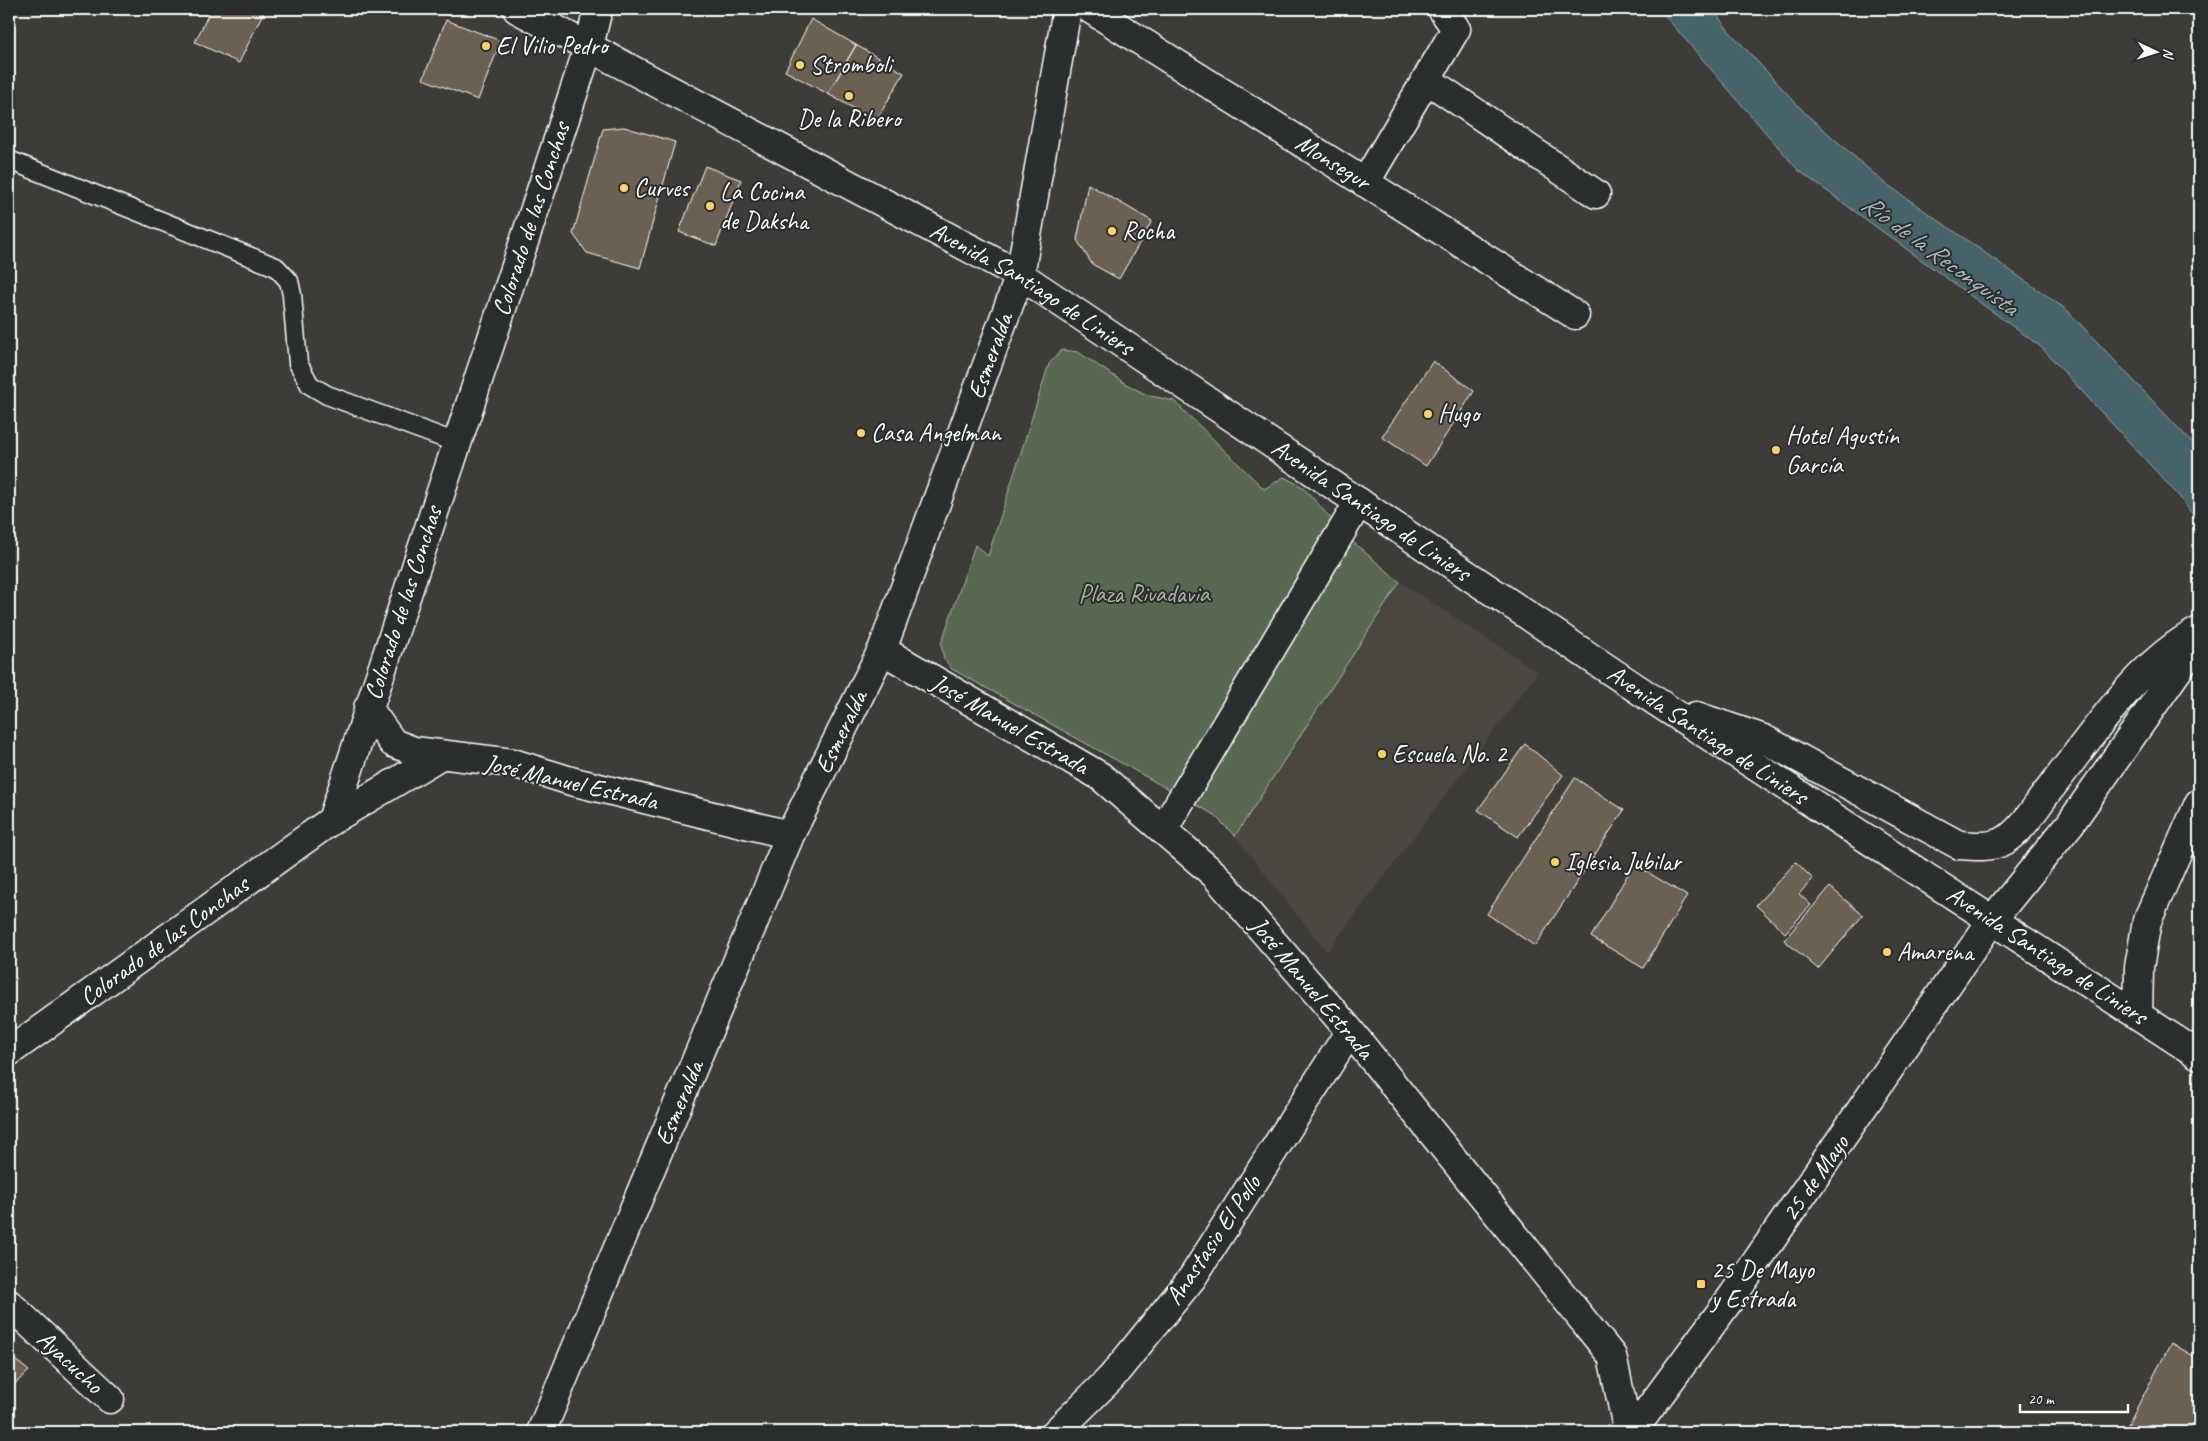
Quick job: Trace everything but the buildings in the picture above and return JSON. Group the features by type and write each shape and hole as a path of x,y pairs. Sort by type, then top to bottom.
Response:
{"street":[{"name":"Avenida Santiago de Liniers","path":"517,9 1020,275 1657,702 2199,1055"},
{"name":"Colorado de las Conchas","path":"9,1052 332,820 589,46 598,9"},
{"name":"Esmeralda","path":"541,1432 790,835 882,650 1020,275 1067,9"},
{"name":"Monsegur","path":"1090,9 1575,315"},
{"path":"1365,183 1456,29 1442,9"},
{"path":"1426,80 1596,194"},
{"path":"1163,830 1359,502"},
{"path":"1657,702 1764,739 1959,845 1987,846 2004,841 2028,818 2137,679 2168,650 2199,631"},
{"name":"25 de Mayo","path":"1632,1432 1734,1294 1992,920 2070,824 2199,640"},
{"name":"José Manuel Estrada","path":"882,650 1100,776 1215,875 1350,1031 1612,1356 1628,1432"},
{"name":"José Manuel Estrada","path":"368,708 393,742 414,751 513,763 571,781 790,835"},
{"path":"332,820 441,755"},
{"path":"2138,1014 2139,967 2147,921 2199,804"},
{"name":"Anastasio El Pollo","path":"1056,1432 1111,1378 1192,1278 1350,1031"},
{"name":"Ayacucho","path":"9,1304 110,1400"}],"lane":[{"path":"9,160 276,267 289,280 298,363 310,385 327,395 457,442"}],"shaded area":[{"name":"Escuela No. 2","path":"1400,582 1538,672 1327,952 1235,836"}],"green space":[{"name":"Plaza Rivadavia","path":"1062,350 1078,352 1126,384 1147,395 1174,401 1264,489 1284,477 1303,487 1347,537 1400,582 1235,836 1213,814 952,669 944,659 941,644 975,545 988,556 1049,364"}],"water":[{"name":"Río de la Reconquista","path":"1659,9 1712,9 1729,31 1806,114 1882,181 2067,310 2199,450 2199,523 2178,495 2041,347 1798,170"}],"place":[{"name":"El Vilio Pedro","path":"486,46"},
{"name":"Stromboli","path":"800,65"},
{"name":"De la Ribero","path":"849,96"},
{"name":"Curves","path":"624,188"},
{"name":"La Cocina de Daksha","path":"710,206"},
{"name":"Rocha","path":"1112,231"},
{"name":"Hugo","path":"1428,414"},
{"name":"Casa Angelman","path":"861,433"},
{"name":"Hotel Agustín García","path":"1776,450"},
{"name":"Escuela No. 2","path":"1382,754"},
{"name":"Iglesia Jubilar","path":"1555,862"},
{"name":"Amarena","path":"1887,952"},
{"name":"25 De Mayo y Estrada","path":"1701,1284"}]}
